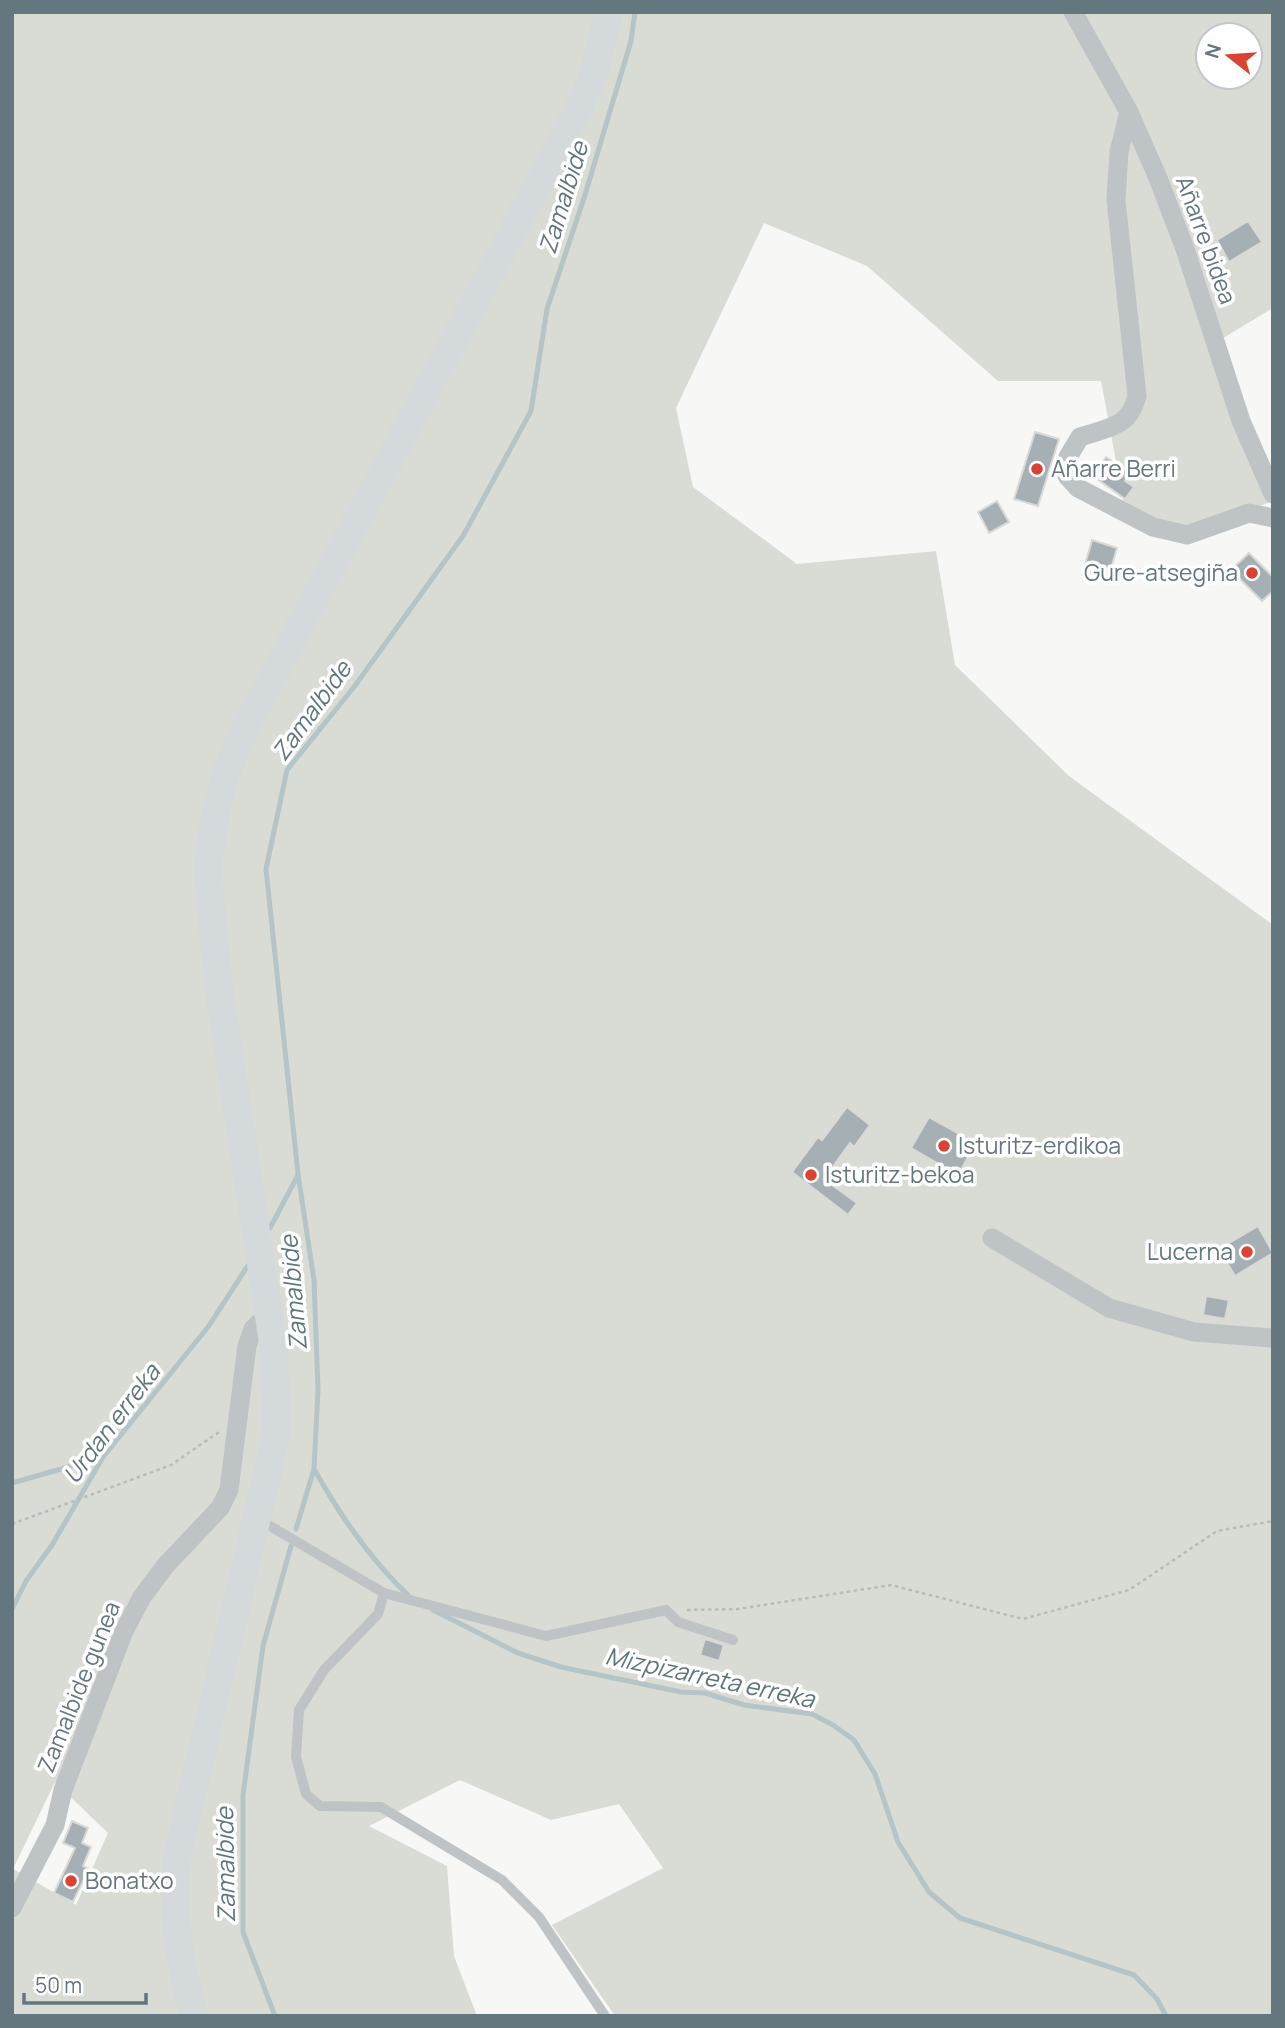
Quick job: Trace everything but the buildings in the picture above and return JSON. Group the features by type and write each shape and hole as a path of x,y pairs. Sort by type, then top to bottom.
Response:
{"main road":[{"path":"194,2016 177,1948 174,1902 177,1857 276,1432 277,1396 269,1312 220,996 210,900 208,861 222,786 246,726 575,116 593,76 609,12"}],"street":[{"name":"Añarre bidea","path":"1073,12 1129,112 1185,249 1241,421 1273,494"},
{"path":"1129,112 1118,152 1116,200 1137,396 1132,413 1118,425 1080,437 1068,457 1067,476 1078,488 1153,527 1187,535 1249,513 1273,518"},
{"path":"992,1238 1109,1308 1194,1332 1273,1338"},
{"name":"Zamalbide gunea","path":"12,1908 55,1825 63,1790 124,1631 142,1597 165,1566 220,1508 229,1490 247,1346 253,1329 269,1312"}],"lane":[{"path":"257,1517 384,1593 546,1636 666,1610 678,1622 733,1640"},
{"path":"384,1593 378,1614 324,1670 299,1710 296,1757 306,1794 320,1806 380,1807 502,1880 539,1917 605,2016"}],"path":[{"path":"12,1524 171,1465 236,1421"},
{"path":"666,1610 738,1609 891,1585 1023,1619 1129,1590 1217,1531 1273,1521"}],"shaded area":[{"path":"12,12 1273,12 1273,308 1220,340 1273,501 1191,532 1126,515 1101,381 998,381 867,266 764,223 676,408 693,487 797,564 936,551 955,665 1069,776 1273,925 1273,2016 615,2016 552,1925 663,1868 619,1804 551,1820 460,1780 369,1826 447,1866 454,1956 477,2016 12,2016","holes":["55,1782 108,1833 76,1905 13,1869"]}],"waterway":[{"name":"Zamalbide","path":"296,1529 314,1469 318,1390 314,1280 298,1174 266,869 287,770 354,687 463,536 531,411 547,309 585,195 631,41 635,12"},
{"name":"Urdan erreka","path":"270,1228 298,1175"},
{"name":"Urdan erreka","path":"12,1609 26,1581 52,1545 103,1457 208,1327 249,1264"},
{"path":"12,1483 103,1457"},
{"name":"Mizpizarreta erreka","path":"314,1469 358,1538 412,1599"},
{"name":"Zamalbide","path":"275,2016 243,1932 243,1795 263,1646 291,1546"},
{"name":"Mizpizarreta erreka","path":"433,1610 518,1653 561,1667 681,1692 705,1693 744,1705 812,1714 833,1725 854,1740 875,1774 898,1842 929,1892 960,1918 1134,1975 1157,1999 1166,2016"}],"place":[{"name":"Añarre Berri","path":"1037,469"},
{"name":"Gure-atsegiña","path":"1252,573"},
{"name":"Isturitz-erdikoa","path":"944,1146"},
{"name":"Isturitz-bekoa","path":"811,1175"},
{"name":"Lucerna","path":"1247,1252"},
{"name":"Bonatxo","path":"71,1881"}]}
